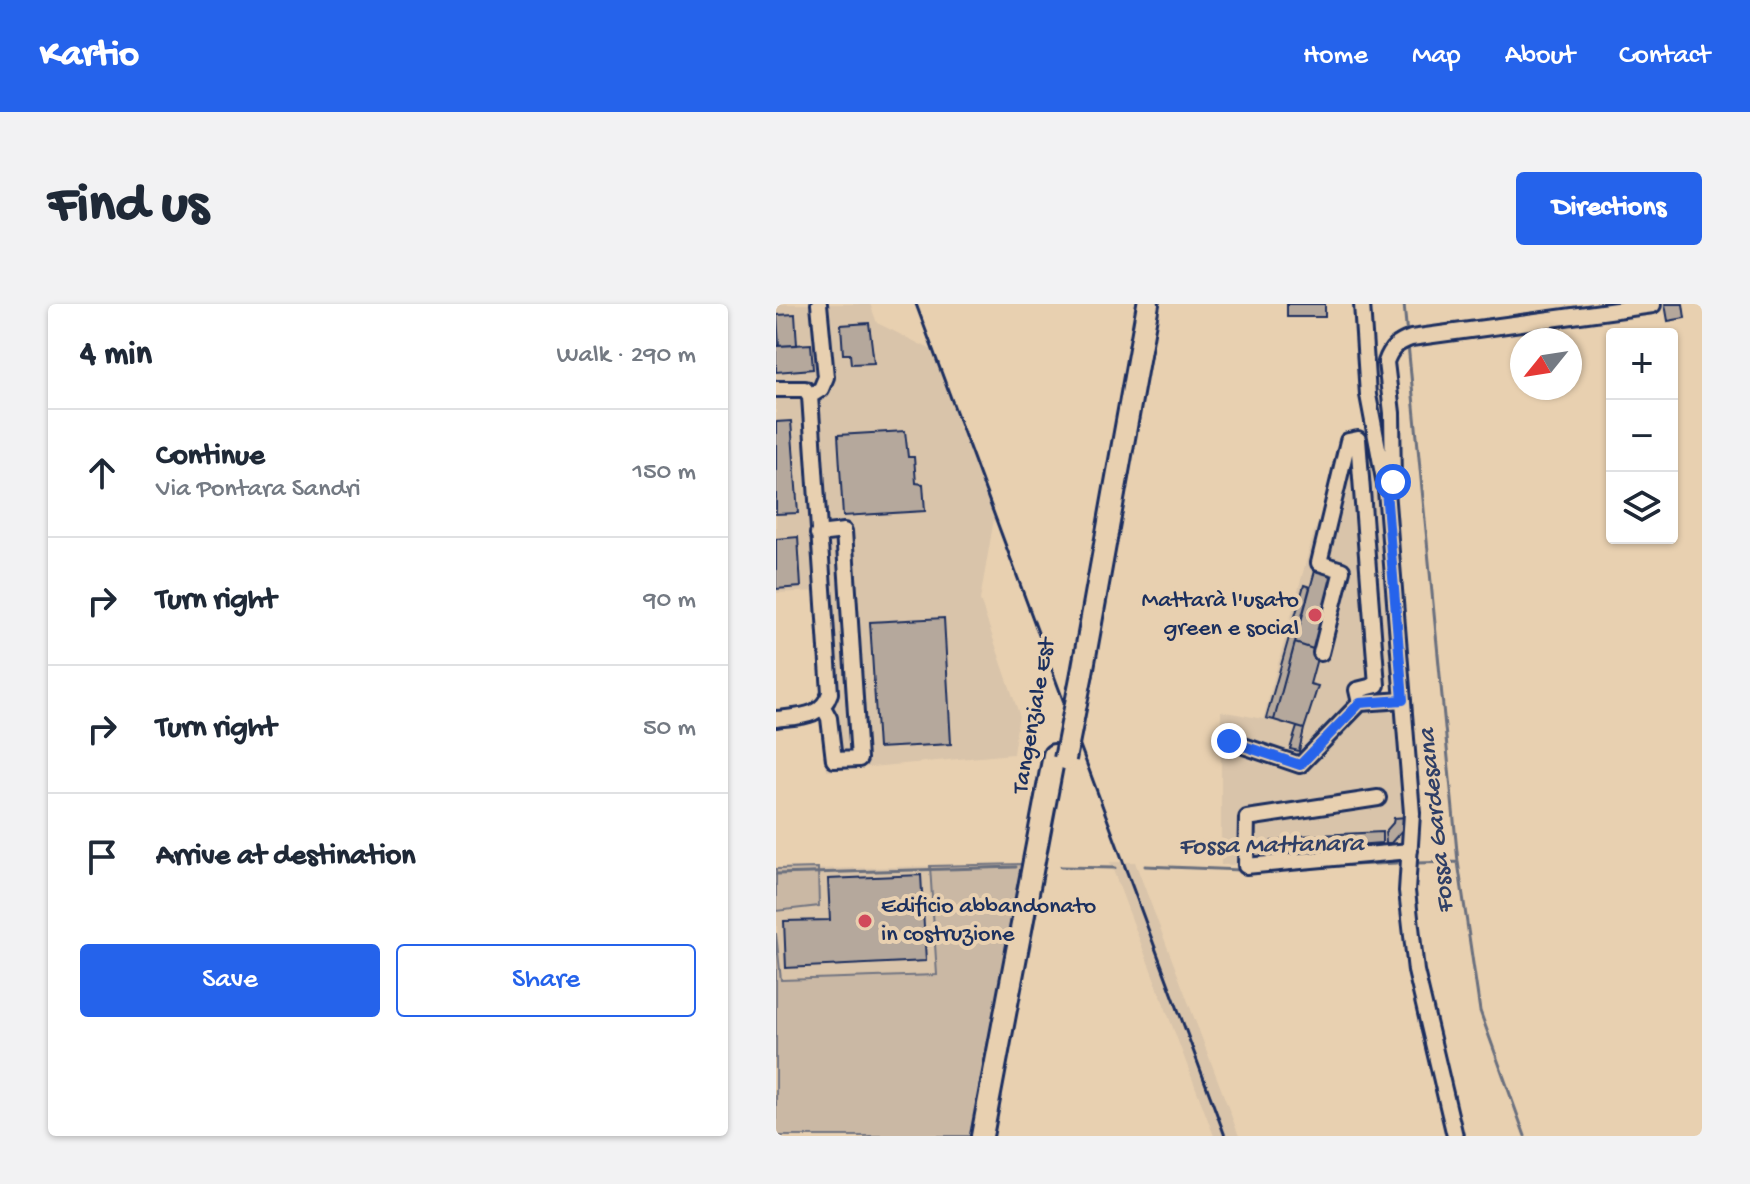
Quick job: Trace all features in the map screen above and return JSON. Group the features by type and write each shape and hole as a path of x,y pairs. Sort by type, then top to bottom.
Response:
{"highway":[{"name":"Tangenziale Est","path":"1076,673 1135,304"},
{"name":"Tangenziale Est","path":"982,1136 1148,304"},
{"name":"Tangenziale Est","path":"996,1136 1060,757"}],"street":[{"path":"810,396 821,389 826,377 819,304"},
{"path":"1362,304 1368,395 1386,490 1412,813 1407,891 1416,971 1455,1136"},
{"path":"1386,490 1393,482 1394,459 1386,362 1398,342 1653,305"},
{"path":"776,389 805,389 810,396 830,693 823,707 809,715 776,719"},
{"path":"1321,653 1342,570 1319,563 1348,441 1358,439 1377,685 1357,690 1360,703"},
{"path":"818,534 844,531 859,759 834,760 829,718 823,707"},
{"path":"1229,741 1300,765 1360,703 1403,700"},
{"path":"1378,798 1247,818 1246,866 1410,851"}],"shaded area":[{"path":"776,304 870,304 877,323 934,351 995,513 980,600 1019,714 1013,754 827,771 818,591 776,593"},
{"path":"1367,429 1377,494 1391,673 1391,682 1376,690 1377,704 1396,715 1406,819 1403,859 1221,865 1221,711 1263,719 1314,532 1336,486 1345,432"},
{"path":"1110,862 1135,862 1239,1136 1214,1136"},
{"path":"1022,864 971,1136 776,1136 776,933 781,980 937,975 930,866"},
{"name":"Edificio abbandonato in costruzione","path":"930,866 938,975 780,980 776,911 819,906 818,869"},
{"path":"818,868 819,906 776,911 776,869"}],"building":[{"path":"1287,304 1325,304 1325,317 1287,317"},
{"path":"1665,304 1683,304 1685,318 1668,321"},
{"path":"795,314 797,345 779,346 777,315"},
{"path":"869,323 874,363 851,364 850,354 843,354 841,325"},
{"path":"811,344 813,369 776,372 776,346"},
{"path":"791,421 798,513 776,514 776,422"},
{"path":"905,431 908,457 914,457 916,483 923,484 925,511 843,516 838,435"},
{"path":"798,537 801,587 776,589 776,539"},
{"name":"Mattarà l'usato green e social","path":"1316,567 1340,574 1319,651 1295,643"},
{"path":"1304,585 1310,587 1274,720 1266,718"},
{"path":"944,618 951,744 878,748 870,622"},
{"path":"1295,643 1319,651 1310,684 1318,686 1304,729 1274,720"},
{"path":"1297,727 1304,729 1299,751 1290,749"},
{"path":"1406,817 1405,827 1391,843 1386,843 1385,832 1394,818"},
{"path":"1382,832 1382,843 1275,851 1272,841 1298,840 1298,836"},
{"name":"Edificio abbandonato in costruzione","path":"921,875 926,961 786,968 784,921 830,920 828,879"}],"waterway":[{"name":"Fossa Gardesana","path":"1404,304 1407,336"},
{"name":"Fossa Gardesana","path":"1408,344 1458,862 1480,1011 1525,1136"},
{"name":"Fossa Mattanara","path":"1415,863 1458,862"},
{"name":"Fossa Mattanara","path":"1308,867 1397,863"},
{"name":"Fossa Mattanara","path":"1145,866 1241,870"},
{"name":"Fossa Mattanara","path":"776,874 1016,867"},
{"name":"Fossa Mattanara","path":"1061,867 1115,868"}],"railway":[{"path":"916,304 1225,1136"}],"place":[{"name":"Mattarà l'usato green e social","path":"1315,615"},
{"name":"Edificio abbandonato in costruzione","path":"865,921"}],"route":[{"path":"1229,741 1300,765 1360,703 1403,700 1386,490 1393,482"}]}
